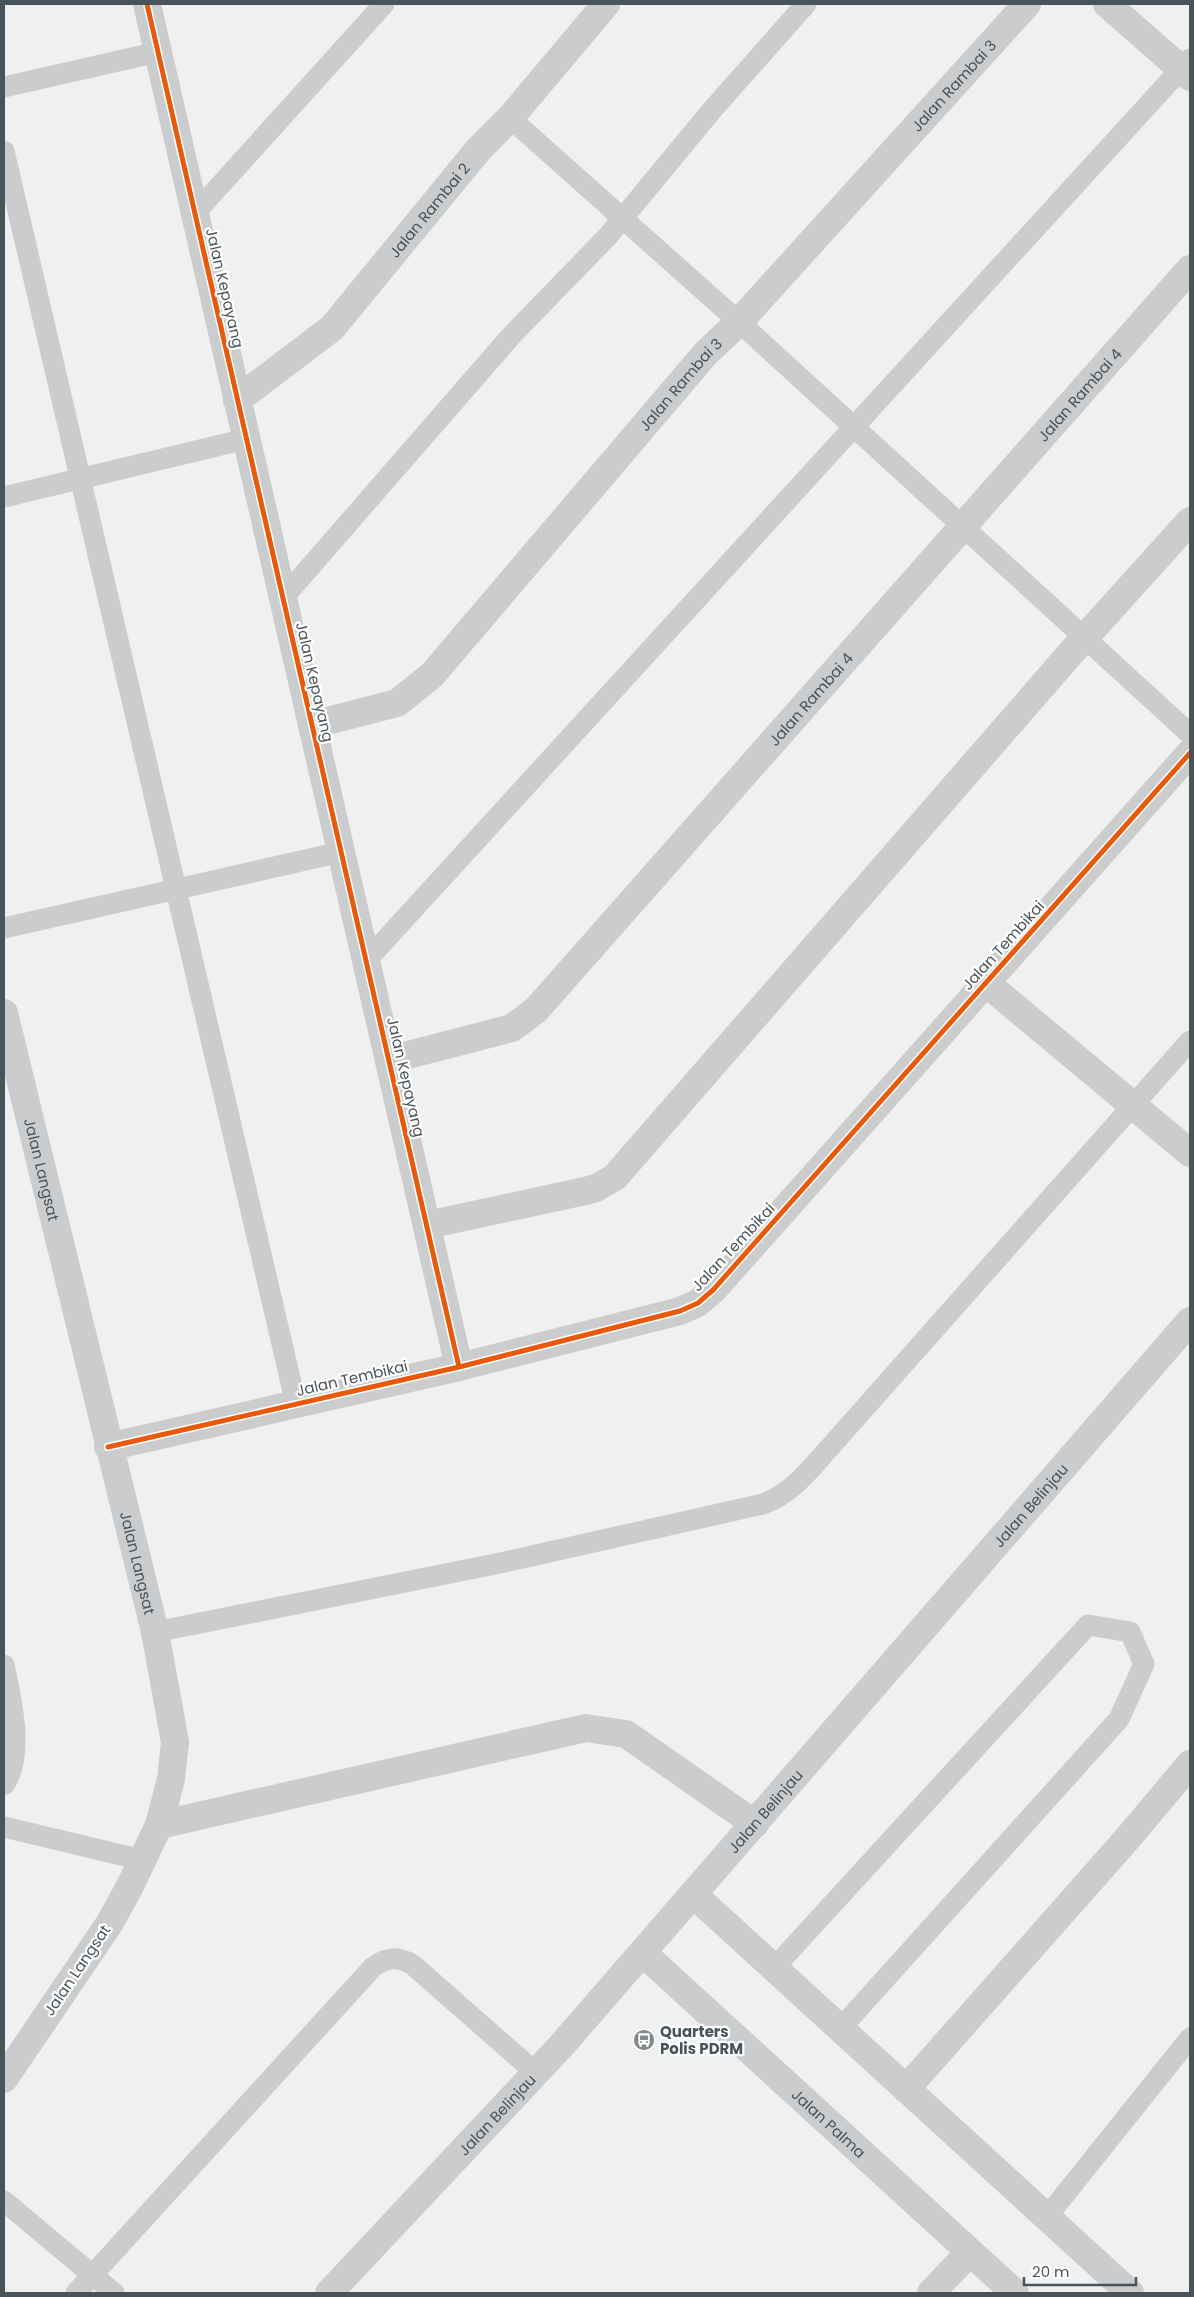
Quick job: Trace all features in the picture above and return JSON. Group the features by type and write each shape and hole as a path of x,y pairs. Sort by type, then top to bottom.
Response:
{"street":[{"name":"Jalan Kepayang","path":"147,4 460,1366"},
{"name":"Jalan Rambai 2","path":"238,400 332,328 479,149 510,118 606,4"},
{"name":"Jalan Rambai 3","path":"312,725 397,703 432,675 706,353 739,322 1027,4"},
{"path":"1107,4 1187,68"},
{"name":"Jalan Rambai 4","path":"389,1060 512,1028 529,1017 1190,269"},
{"path":"427,1225 584,1191 601,1186 615,1177 1085,638 1190,521"},
{"name":"Jalan Tembikai","path":"108,1447 460,1366 680,1311 698,1303 714,1290 1190,753"},
{"path":"986,983 1190,1154"},
{"name":"Jalan Langsat","path":"4,1013 108,1447 155,1632 175,1742 171,1780 159,1825 142,1860 109,1924 4,2079"},
{"name":"Jalan Belinjau","path":"329,2293 536,2074 694,1895 1190,1321"},
{"path":"159,1825 586,1728 626,1734 755,1824"},
{"path":"906,2089 1127,1839 1190,1764"},
{"path":"694,1895 1130,2293"},
{"name":"Jalan Palma","path":"643,1953 1015,2293"},
{"path":"931,2293 970,2252"}],"lane":[{"path":"195,213 384,4"},
{"path":"283,598 511,336 608,236 712,110 806,4"},
{"path":"4,87 158,52"},
{"path":"366,961 854,427 1187,68"},
{"path":"510,118 739,322 1190,734"},
{"path":"4,151 296,1404"},
{"path":"4,497 246,439"},
{"path":"4,928 176,891 341,852"},
{"path":"155,1632 505,1562 763,1504 782,1496 798,1483 1134,1107 1190,1041"},
{"path":"774,1968 1088,1625 1130,1632 1144,1664 1119,1719 840,2028"},
{"path":"4,1665 16,1721 9,1745 11,1776 4,1785"},
{"path":"4,1828 142,1860"},
{"path":"76,2293 373,1967 382,1960 404,1959 413,1965 536,2074"},
{"path":"1046,2218 1190,2038"},
{"path":"4,2201 114,2293"}],"cycle path":[{"path":"147,4 459,1367"},
{"path":"108,1447 459,1367 680,1311 698,1303 713,1290 1190,753"}],"place":[{"name":"Quarters Polis PDRM","path":"644,2040"}]}
